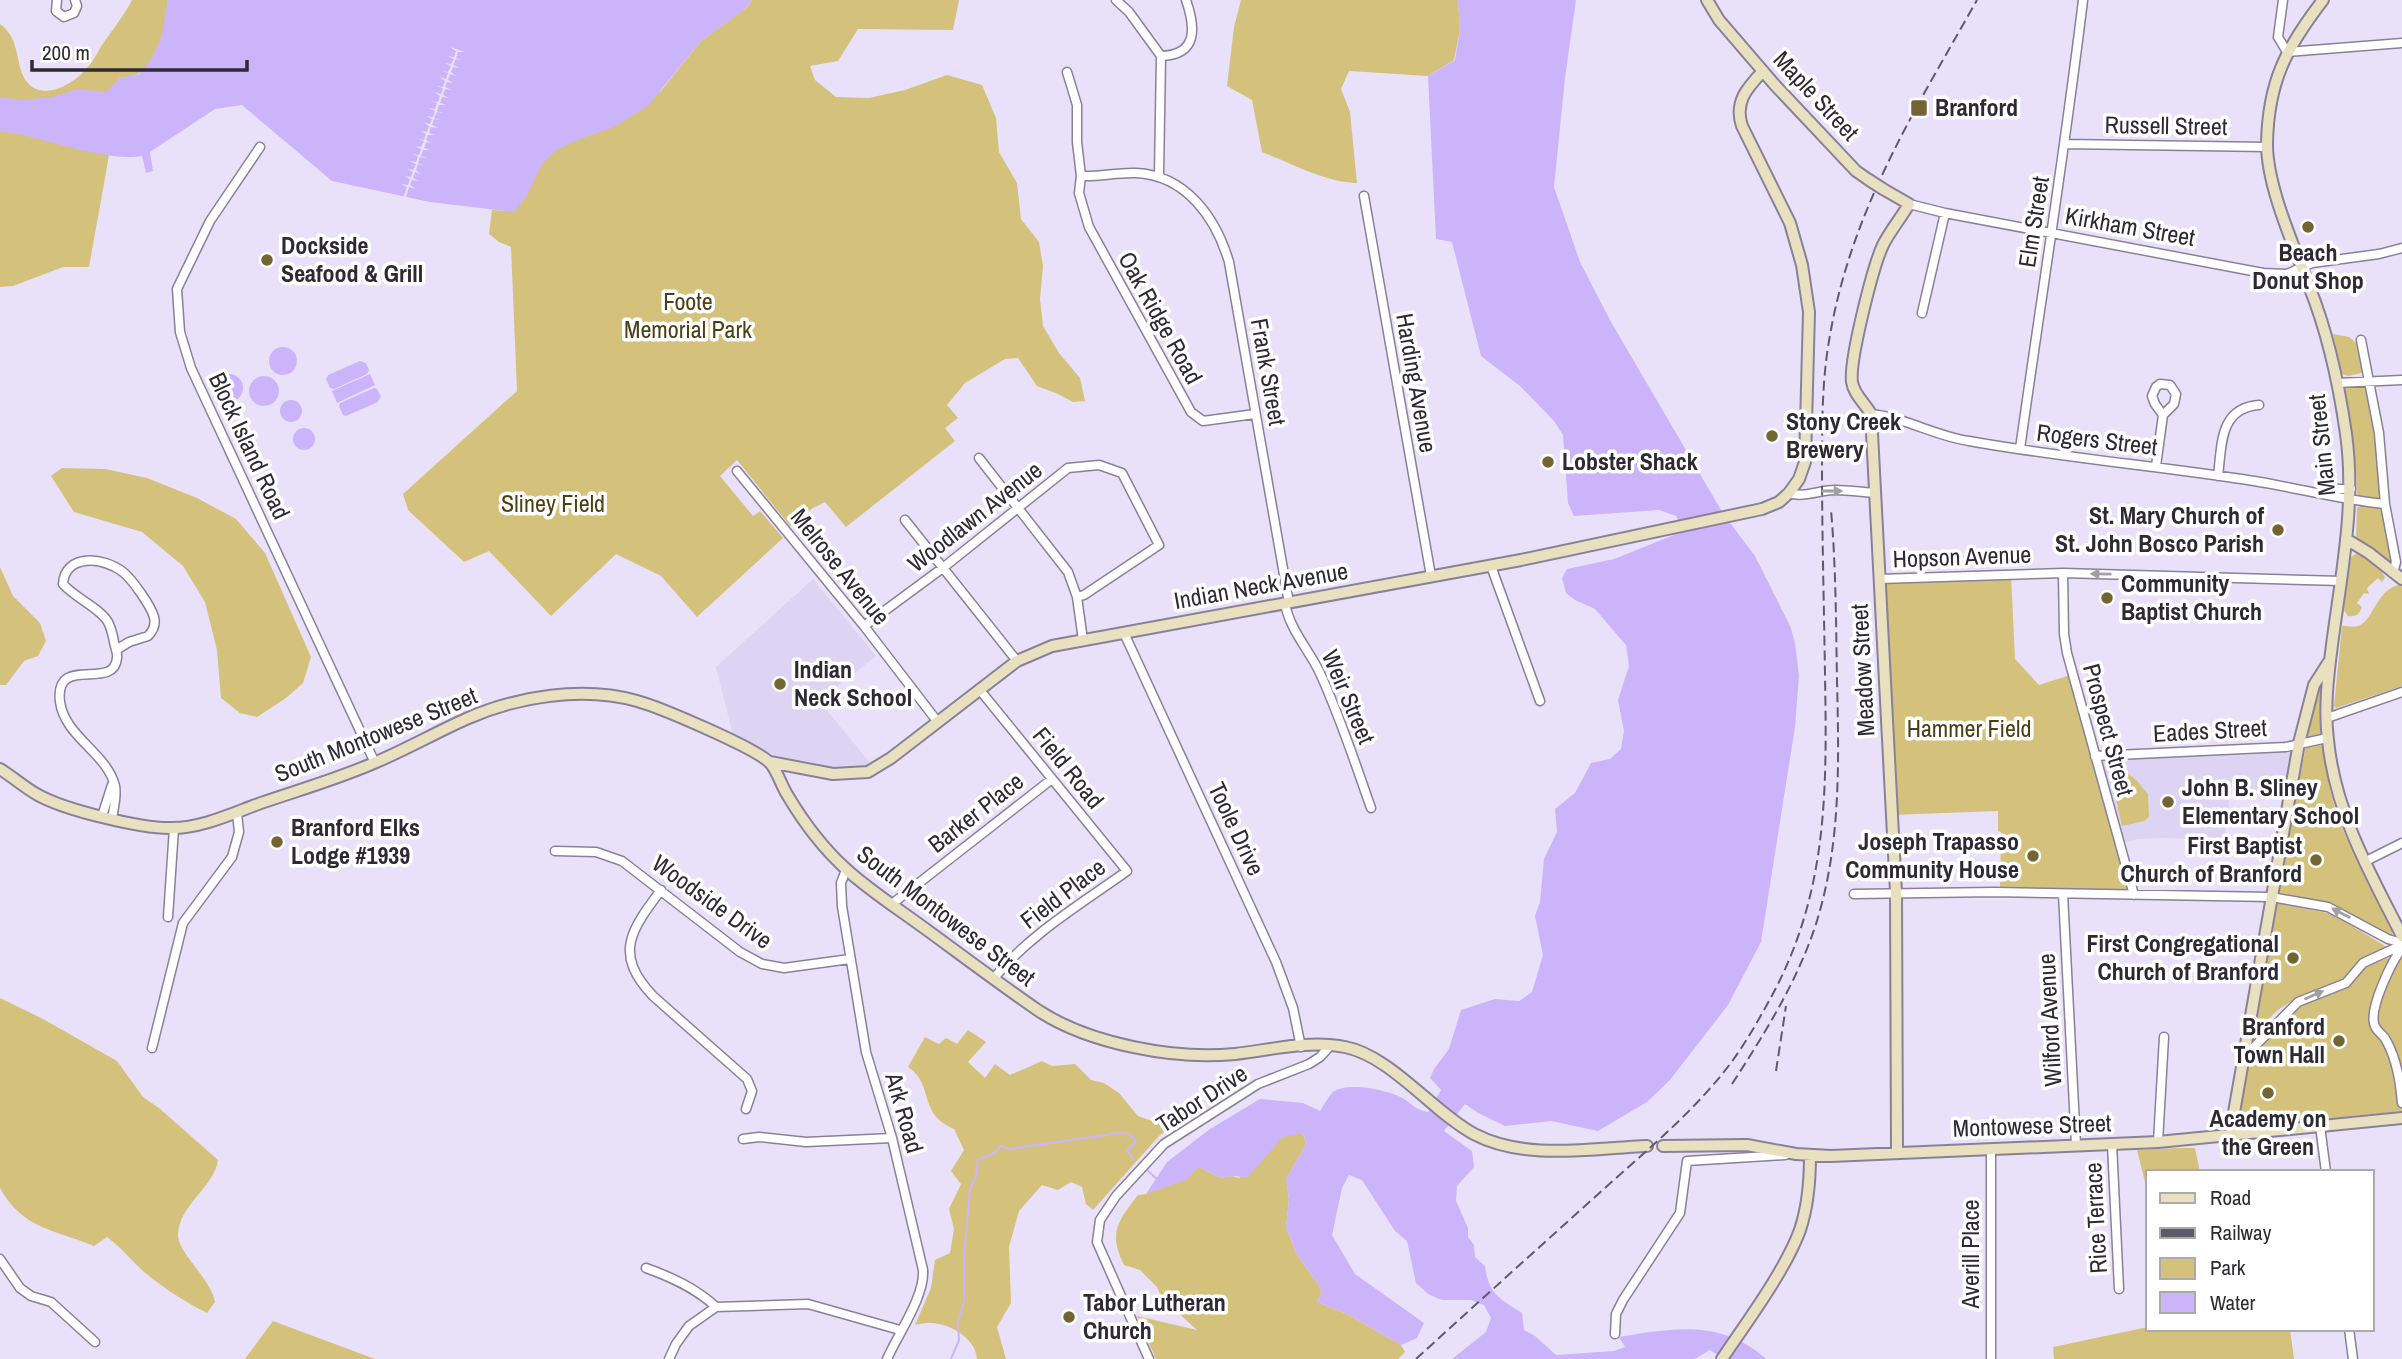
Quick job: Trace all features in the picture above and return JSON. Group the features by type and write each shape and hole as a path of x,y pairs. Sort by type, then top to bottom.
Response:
{"main road":[{"name":"Maple Street","path":"1707,0 1719,20 1763,71 1856,171 1909,204"},
{"name":"Main Street","path":"2323,0 2287,52 2272,95 2267,147 2276,191 2320,320 2337,383 2348,451 2351,495 2331,658 2327,718 2333,776 2340,805 2364,862 2402,936"},
{"path":"1763,71 1742,97 1739,116 1790,223 1802,265 1809,312 1806,452 1802,471 1790,493"},
{"name":"Meadow Street","path":"1897,1152 1896,892 1876,493 1871,414 1852,385 1854,356 1877,261 1884,244 1909,204"},
{"name":"Indian Neck Avenue","path":"770,762 833,774 868,772 891,758 1017,661 1041,649 1491,566 1772,506 1790,493"},
{"path":"2346,539 2398,576"},
{"path":"2230,1135 2299,743 2314,685 2331,658"},
{"name":"South Montowese Street","path":"0,769 37,795 56,803 146,827 174,828 237,813 375,763 471,717 542,698 587,694 603,694 641,702 740,744 770,762 808,826 846,870 1064,1026 1091,1037 1180,1054 1209,1056 1300,1047 1350,1048 1370,1056 1456,1122 1496,1144 1520,1150 1647,1146"},
{"name":"Montowese Street","path":"1663,1146 1747,1145 1810,1156 2158,1142 2402,1118"},
{"path":"1722,1359 1791,1251 1800,1230 1808,1193 1810,1156"}],"street":[{"path":"55,0 56,11 64,17 74,13 77,6 75,0"},
{"path":"1082,176 1102,177 1126,173 1159,175 1161,56 1129,12 1115,0"},
{"path":"1161,56 1181,52 1189,40 1194,26 1186,0"},
{"name":"Elm Street","path":"2020,449 2065,144 2083,0"},
{"path":"2283,0 2278,37 2287,52 2402,43"},
{"name":"Oak Ridge Road","path":"1067,72 1077,105 1077,142 1082,176 1079,193 1089,227 1191,412 1203,421 1255,414"},
{"name":"Russell Street","path":"2065,144 2267,147"},
{"name":"Block Island Road","path":"260,147 210,221 183,273 177,289 180,332 197,380 375,763"},
{"name":"Frank Street","path":"1159,175 1175,183 1199,203 1208,214 1224,245 1287,603"},
{"name":"Harding Avenue","path":"1364,196 1431,576"},
{"name":"Kirkham Street","path":"1909,204 2263,273 2287,274 2312,263 2379,254 2402,248"},
{"path":"1922,313 1945,213"},
{"path":"2361,340 2379,433 2385,503 2398,576"},
{"path":"2337,383 2402,380"},
{"path":"2218,476 2224,432 2228,422 2239,410 2259,405"},
{"name":"Rogers Street","path":"1871,414 1884,415 1965,441 2156,466 2321,492 2330,489 2385,503"},
{"path":"2156,466 2164,415"},
{"path":"979,458 1068,572 1077,597 1083,640"},
{"name":"Woodlawn Avenue","path":"864,626 1020,509 1068,468 1099,465 1122,473 1159,545 1077,597"},
{"name":"Melrose Avenue","path":"737,471 864,626 937,721"},
{"name":"Indian Neck Avenue","path":"1790,493 1800,495 1836,490 1876,493"},
{"path":"905,520 1017,661"},
{"path":"107,817 115,798 113,783 104,766 68,723 60,702 61,687 67,677 107,672 114,667 117,657 107,621 72,595 63,584 64,575 70,567 81,561 98,561 123,572 154,616 155,625 148,636 129,642 116,650"},
{"path":"1491,566 1540,701"},
{"name":"Hopson Avenue","path":"1879,579 2063,573 2341,581"},
{"name":"Prospect Street","path":"2063,573 2064,634 2134,895"},
{"name":"Weir Street","path":"1287,603 1289,617 1331,700 1371,808"},
{"name":"Toole Drive","path":"1124,633 1276,962 1293,1008 1300,1047"},
{"name":"Field Road","path":"979,689 1127,871"},
{"path":"2327,718 2402,692"},
{"name":"Eades Street","path":"2095,756 2286,747 2327,738"},
{"name":"Barker Place","path":"892,904 1052,779"},
{"path":"152,1048 183,923 232,857 239,832 237,813"},
{"path":"168,917 174,828"},
{"path":"2364,862 2402,843"},
{"name":"Woodside Drive","path":"555,851 596,852 632,868 740,951 762,964 784,968 850,959"},
{"name":"Ark Road","path":"846,870 842,876 841,893 866,1052 892,1138 923,1275 919,1296 887,1359"},
{"name":"Field Place","path":"994,978 1016,954 1047,928 1127,871"},
{"path":"661,890 634,928 631,948 633,969 653,996 745,1076 752,1091 746,1109"},
{"path":"1854,894 1896,892 2271,897 2328,907 2402,945"},
{"name":"Wilford Avenue","path":"2063,894 2076,1145"},
{"path":"2244,1053 2254,1047 2298,1002 2346,983 2362,963 2402,945"},
{"path":"2402,945 2374,1009 2373,1019 2375,1028 2385,1038 2395,1059 2402,1103"},
{"path":"2158,1142 2164,1037"},
{"name":"Tabor Drive","path":"1149,1359 1097,1242 1100,1220 1116,1196 1164,1144 1258,1084 1309,1064 1330,1046"},
{"path":"2319,1126 2326,1170"},
{"path":"743,1139 759,1137 806,1142 892,1138"},
{"name":"Rice Terrace","path":"2112,1144 2119,1289"},
{"name":"Averill Place","path":"1991,1149 1991,1359"},
{"path":"1615,1334 1616,1314 1623,1300 1680,1213 1687,1161 1795,1154"},
{"path":"0,1259 20,1289 31,1296 51,1302 95,1342"},
{"path":"646,1268 668,1276 704,1296 716,1307"},
{"path":"668,1359 689,1326 716,1307 808,1304 901,1330"},
{"path":"2348,1331 2353,1359"}],"shaded area":[{"name":"Indian Neck School","path":"813,579 876,656 819,701 872,765 863,768 836,768 774,755 733,735 716,667"},
{"name":"John B. Sliney Elementary School","path":"2226,749 2293,752 2285,796 2230,794 2223,847 2197,847 2196,839 2165,838 2137,839 2120,844 2095,756"}],"green space":[{"path":"132,0 168,0 161,39 154,57 139,73 119,78 107,167 89,267 63,267 13,286 0,287 0,24 12,38 20,68 27,82 34,88 50,91 67,85 87,68"},
{"path":"752,0 959,0 953,30 858,29 838,61 810,66 815,80 836,97 869,98 905,90 947,75 982,85 996,118 999,152 1017,183 1021,219 1039,242 1043,266 1040,299 1043,326 1059,353 1080,378 1085,401 1073,402 1037,386 1018,358 1005,359 965,383 947,405 958,418 945,428 955,441 846,527 825,502 790,526 737,460 720,476 753,516 760,511 783,538 697,617 661,576 616,554 551,616 489,551 464,562 408,510 403,494 517,391 511,247 489,234 492,210 509,211 535,151 661,91 701,41 746,8"},
{"path":"1241,0 1458,0 1460,30 1454,60 1428,76 1349,71 1341,89 1350,112 1357,183 1333,179 1262,152 1252,100 1227,86 1234,27"},
{"path":"2333,334 2349,337 2359,345 2363,369 2361,373 2348,376 2342,374"},
{"path":"2363,385 2369,395 2381,496 2377,500 2358,497 2357,494 2356,466 2344,390 2346,386"},
{"path":"62,468 105,469 147,478 197,498 236,519 265,553 311,657 303,683 257,717 240,713 221,698 217,650 205,602 183,566 142,532 74,512 51,476"},
{"path":"2362,505 2381,507 2384,510 2393,562 2391,565 2356,539 2357,508"},
{"path":"2361,553 2379,568 2385,577 2382,582 2378,578 2367,588 2369,594 2364,593 2357,603 2362,607 2359,613 2348,616 2343,609 2351,557"},
{"path":"0,567 13,596 40,623 46,641 38,656 24,661 6,685 0,685"},
{"name":"Hammer Field","path":"2011,575 2015,659 2039,685 2073,674 2134,895 2000,892 2001,832 1998,831 1998,811 1891,815 1879,579"},
{"path":"2398,585 2402,586 2402,686 2336,708 2334,706 2342,626 2356,627 2363,623 2379,599"},
{"path":"2321,684 2325,764 2333,801 2367,882 2388,921 2393,925 2394,931 2391,935 2340,909 2277,892 2318,686"},
{"path":"2118,765 2148,794 2149,817 2144,821 2122,826 2109,768"},
{"path":"2278,903 2332,914 2387,947 2363,960 2345,981 2298,998 2275,1012 2264,1031 2252,1041 2274,906"},
{"path":"2402,956 2402,1111 2251,1126 2243,1122 2238,1114 2247,1060 2299,1006 2347,987 2366,967"},
{"path":"0,998 117,1061 143,1097 218,1160 210,1179 184,1215 178,1236 184,1251 212,1293 215,1302 207,1313 158,1283 107,1237 94,1246 29,1220 9,1202 0,1188"},
{"path":"968,1030 986,1042 968,1062 985,1078 995,1064 1010,1075 1042,1061 1052,1066 1075,1064 1091,1080 1104,1083 1119,1093 1138,1116 1158,1123 1182,1110 1194,1114 1160,1135 1093,1210 1086,1204 1082,1187 1071,1182 1058,1190 1042,1185 1019,1211 1009,1247 1011,1303 997,1327 1006,1359 977,1359 976,1352 967,1339 947,1326 930,1323 915,1325 931,1288 935,1260 950,1253 954,1229 949,1209 961,1184 951,1171 964,1150 954,1129 935,1115 921,1082 908,1067 925,1037 939,1044 946,1038 957,1044"},
{"path":"1303,1133 1306,1144 1286,1179 1289,1199 1286,1227 1296,1253 1322,1290 1317,1302 1347,1314 1401,1345 1405,1352 1398,1359 1156,1359 1137,1316 1197,1330 1162,1298 1157,1287 1140,1270 1124,1265 1116,1235 1125,1212 1138,1195 1146,1194 1199,1167 1221,1178 1239,1178 1283,1136"},
{"path":"2195,1148 2200,1170 2146,1170 2146,1186 2137,1150"},
{"path":"273,1321 375,1359 245,1359"},
{"path":"2146,1327 2146,1331 2290,1331 2294,1359 2054,1359 2053,1347"}],"water":[{"path":"168,0 752,0 744,10 701,41 648,106 614,127 557,150 542,164 525,199 514,212 430,202 332,181 242,105 215,109 150,152 153,171 146,173 142,156 126,157 90,152 0,131 0,97 22,100 52,97 77,89 107,92 119,78 139,74 152,58 161,38"},
{"path":"1458,0 1576,0 1554,187 1580,262 1611,322 1724,515 1755,556 1791,628 1799,675 1795,727 1761,942 1728,1005 1670,1080 1647,1102 1598,1131 1551,1121 1505,1126 1465,1104 1444,1131 1472,1151 1474,1167 1457,1186 1456,1201 1468,1228 1468,1237 1474,1245 1475,1257 1485,1266 1492,1290 1522,1313 1524,1330 1556,1355 1614,1351 1625,1347 1619,1337 1678,1329 1714,1332 1732,1337 1766,1359 1724,1359 1710,1350 1695,1359 1452,1359 1486,1332 1491,1318 1484,1305 1471,1300 1442,1300 1428,1294 1416,1283 1407,1241 1395,1231 1362,1180 1349,1175 1342,1188 1332,1235 1355,1274 1424,1323 1417,1338 1401,1345 1347,1314 1317,1302 1322,1290 1296,1253 1286,1227 1289,1199 1286,1179 1306,1144 1303,1133 1283,1137 1248,1177 1221,1178 1199,1167 1186,1180 1146,1194 1167,1162 1210,1129 1260,1099 1303,1103 1320,1111 1333,1092 1358,1087 1398,1096 1428,1112 1441,1090 1430,1078 1449,1049 1461,1010 1495,999 1519,1001 1532,992 1543,955 1535,916 1540,902 1544,859 1557,832 1555,809 1575,793 1591,763 1610,759 1621,749 1624,731 1618,700 1629,666 1626,645 1595,609 1566,593 1562,578 1567,569 1614,559 1684,531 1676,516 1659,510 1574,516 1568,503 1563,435 1554,421 1520,386 1481,356 1452,242 1436,239 1428,76 1455,60 1460,30"},
{"path":"283,347 293,351 297,361 293,371 283,375 273,371 269,361 273,351"},
{"path":"360,361 366,363 369,370 367,374 334,389 330,388 326,379 328,375"},
{"path":"229,374 239,378 243,388 239,398 229,402 219,398 215,388 219,378"},
{"path":"370,374 375,385 337,403 332,391"},
{"path":"264,376 274,381 279,391 274,401 264,406 254,401 249,391 254,381"},
{"path":"374,388 381,396 378,402 343,415 340,403"},
{"path":"291,400 299,403 302,411 299,419 291,422 283,419 280,411 283,403"},
{"path":"304,428 312,431 315,439 312,447 304,450 296,447 293,439 296,431"}],"pier":[{"path":"450,47 465,52 458,52 456,58 462,60 456,59 453,65 460,68 453,67 451,72 456,76 450,74 448,80 454,83 447,82 445,87 452,90 445,89 443,95 449,98 442,97 440,103 446,105 439,105 437,111 443,113 437,112 434,118 441,120 434,119 432,125 438,128 431,127 429,133 435,135 428,135 426,140 432,143 426,142 424,148 430,150 423,150 421,156 427,158 420,157 418,163 424,166 418,164 416,170 421,174 415,172 413,178 419,181 412,180 410,185 416,189 409,187 405,201 402,201 407,187 401,184 408,185 410,179 404,176 411,177 413,172 407,169 413,170 416,164 409,161 416,162 418,156 412,154 419,155 421,149 415,146 421,147 424,141 417,139 424,140 426,134 420,131 427,132 429,126 423,122 430,124 432,119 426,116 433,117 435,111 428,108 435,109 437,103 431,101 438,102 440,96 434,92 441,94 443,88 436,86 443,87 445,81 439,77 446,79 448,73 442,71 448,72 451,66 445,63 451,64 454,59 447,56 454,57 456,51"}],"waterway":[{"path":"951,1359 959,1340 958,1322 964,1301 964,1256 970,1190 976,1176 978,1160 996,1152 1000,1146 1010,1149 1119,1133 1129,1134 1136,1141 1127,1151 1135,1161"},
{"path":"1148,1171 1158,1180"}],"railway":[{"path":"1416,1359 1702,1097 1743,1046 1788,961 1803,922 1813,882 1824,802 1826,718 1822,434 1829,341 1839,294 1868,206 1908,123 1977,0"},
{"path":"1732,1084 1768,1026 1800,966 1816,924 1830,864 1837,804 1838,742 1836,596 1831,510"},
{"path":"1776,1071 1786,1006"}],"place":[{"name":"Branford","path":"1919,108"},
{"name":"Beach Donut Shop","path":"2308,227"},
{"name":"Dockside Seafood & Grill","path":"267,260"},
{"name":"Stony Creek Brewery","path":"1772,436"},
{"name":"Lobster Shack","path":"1548,462"},
{"name":"St. Mary Church of St. John Bosco Parish","path":"2278,530"},
{"name":"Community Baptist Church","path":"2107,598"},
{"name":"Indian Neck School","path":"780,684"},
{"name":"John B. Sliney Elementary School","path":"2168,802"},
{"name":"Branford Elks Lodge #1939","path":"277,842"},
{"name":"Joseph Trapasso Community House","path":"2033,856"},
{"name":"First Baptist Church of Branford","path":"2316,860"},
{"name":"First Congregational Church of Branford","path":"2293,958"},
{"name":"Branford Town Hall","path":"2339,1041"},
{"name":"Academy on the Green","path":"2268,1093"},
{"name":"Tabor Lutheran Church","path":"1069,1317"}],"park label":[{"name":"Foote Memorial Park","path":"688,316"},
{"name":"Sliney Field","path":"553,504"}]}
